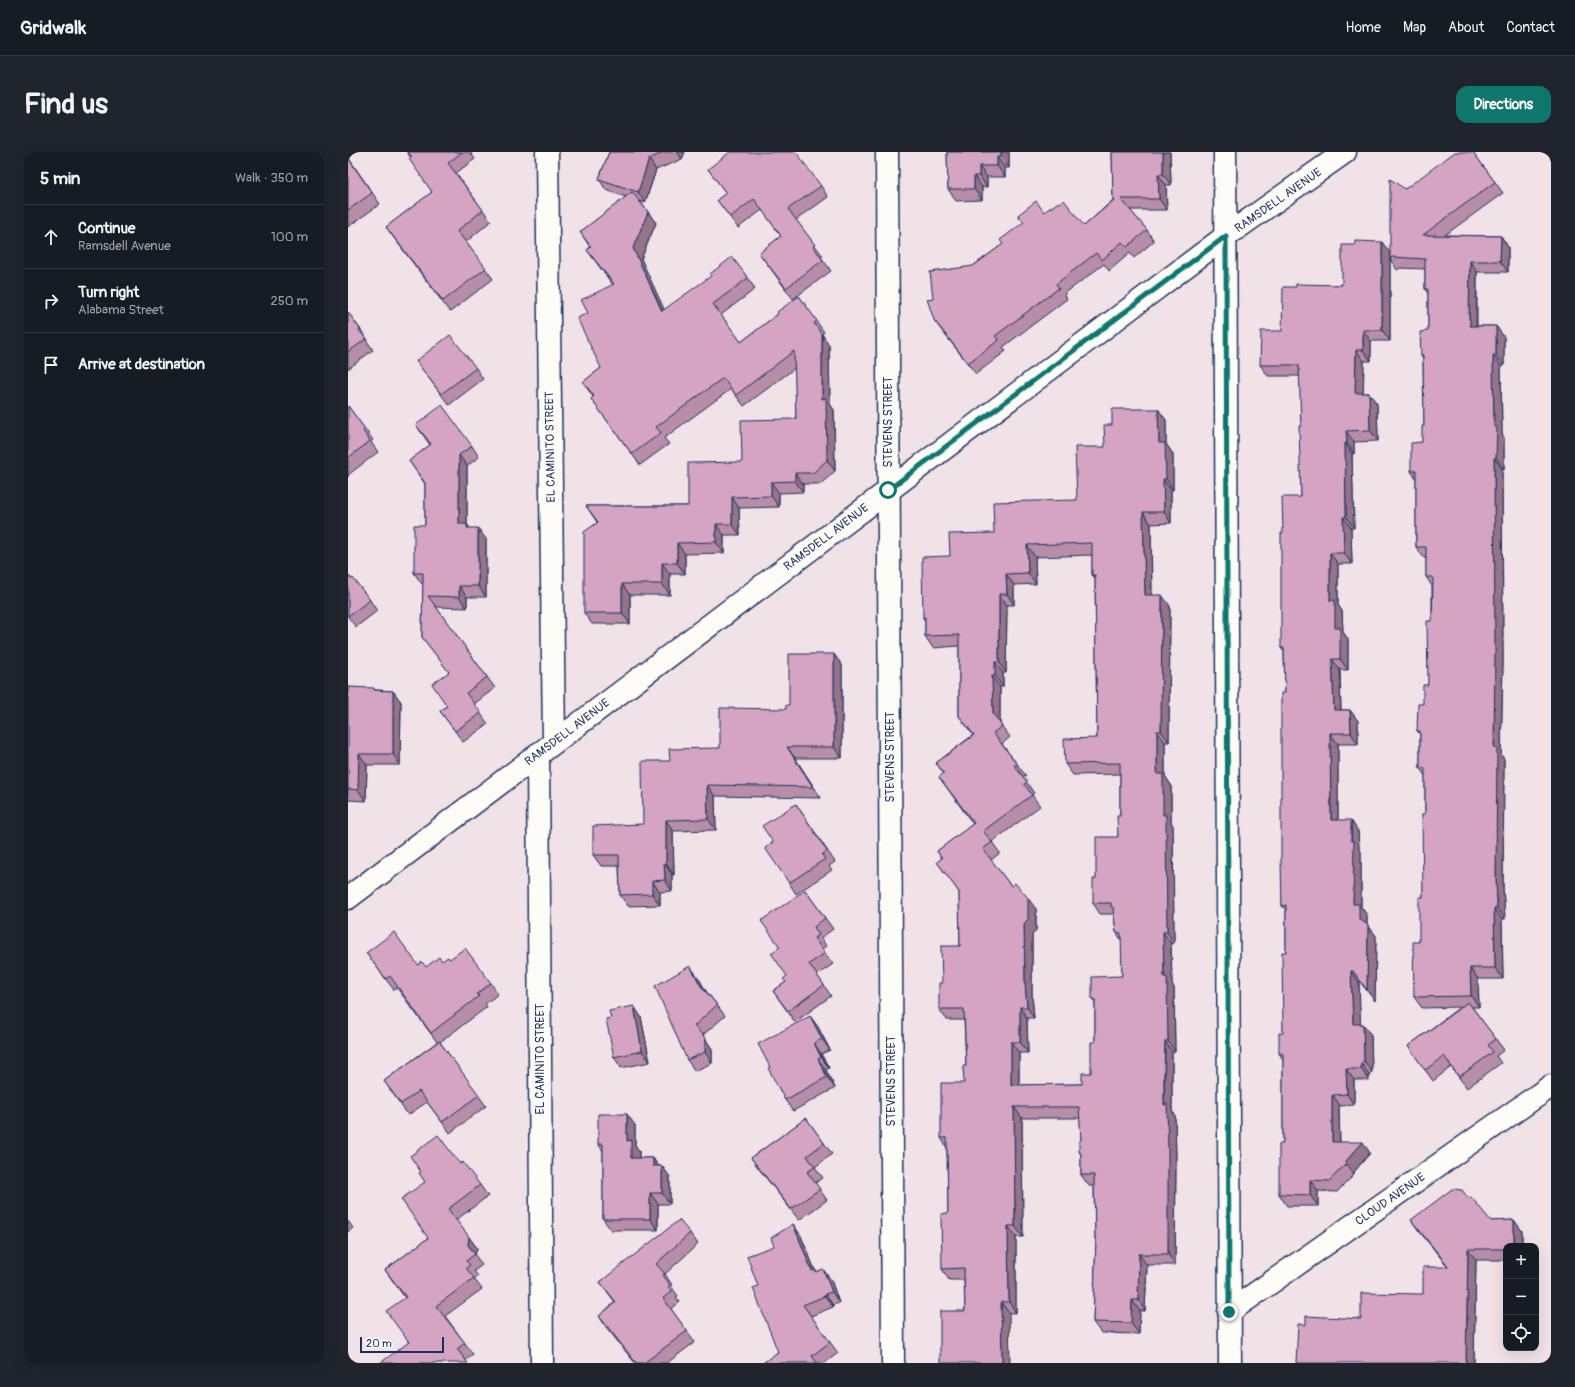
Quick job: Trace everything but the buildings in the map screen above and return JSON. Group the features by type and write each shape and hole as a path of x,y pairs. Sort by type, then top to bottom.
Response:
{"street":[{"name":"EL CAMINITO STREET","path":"542,1363 546,748 547,152"},
{"name":"STEVENS STREET","path":"887,152 893,1363"},
{"path":"1225,152 1230,1363"},
{"name":"RAMSDELL AVENUE","path":"348,898 1226,236 1345,152"},
{"name":"CLOUD AVENUE","path":"1229,1312 1551,1086"}],"route":[{"path":"888,490 1226,236 1229,1312"}]}
